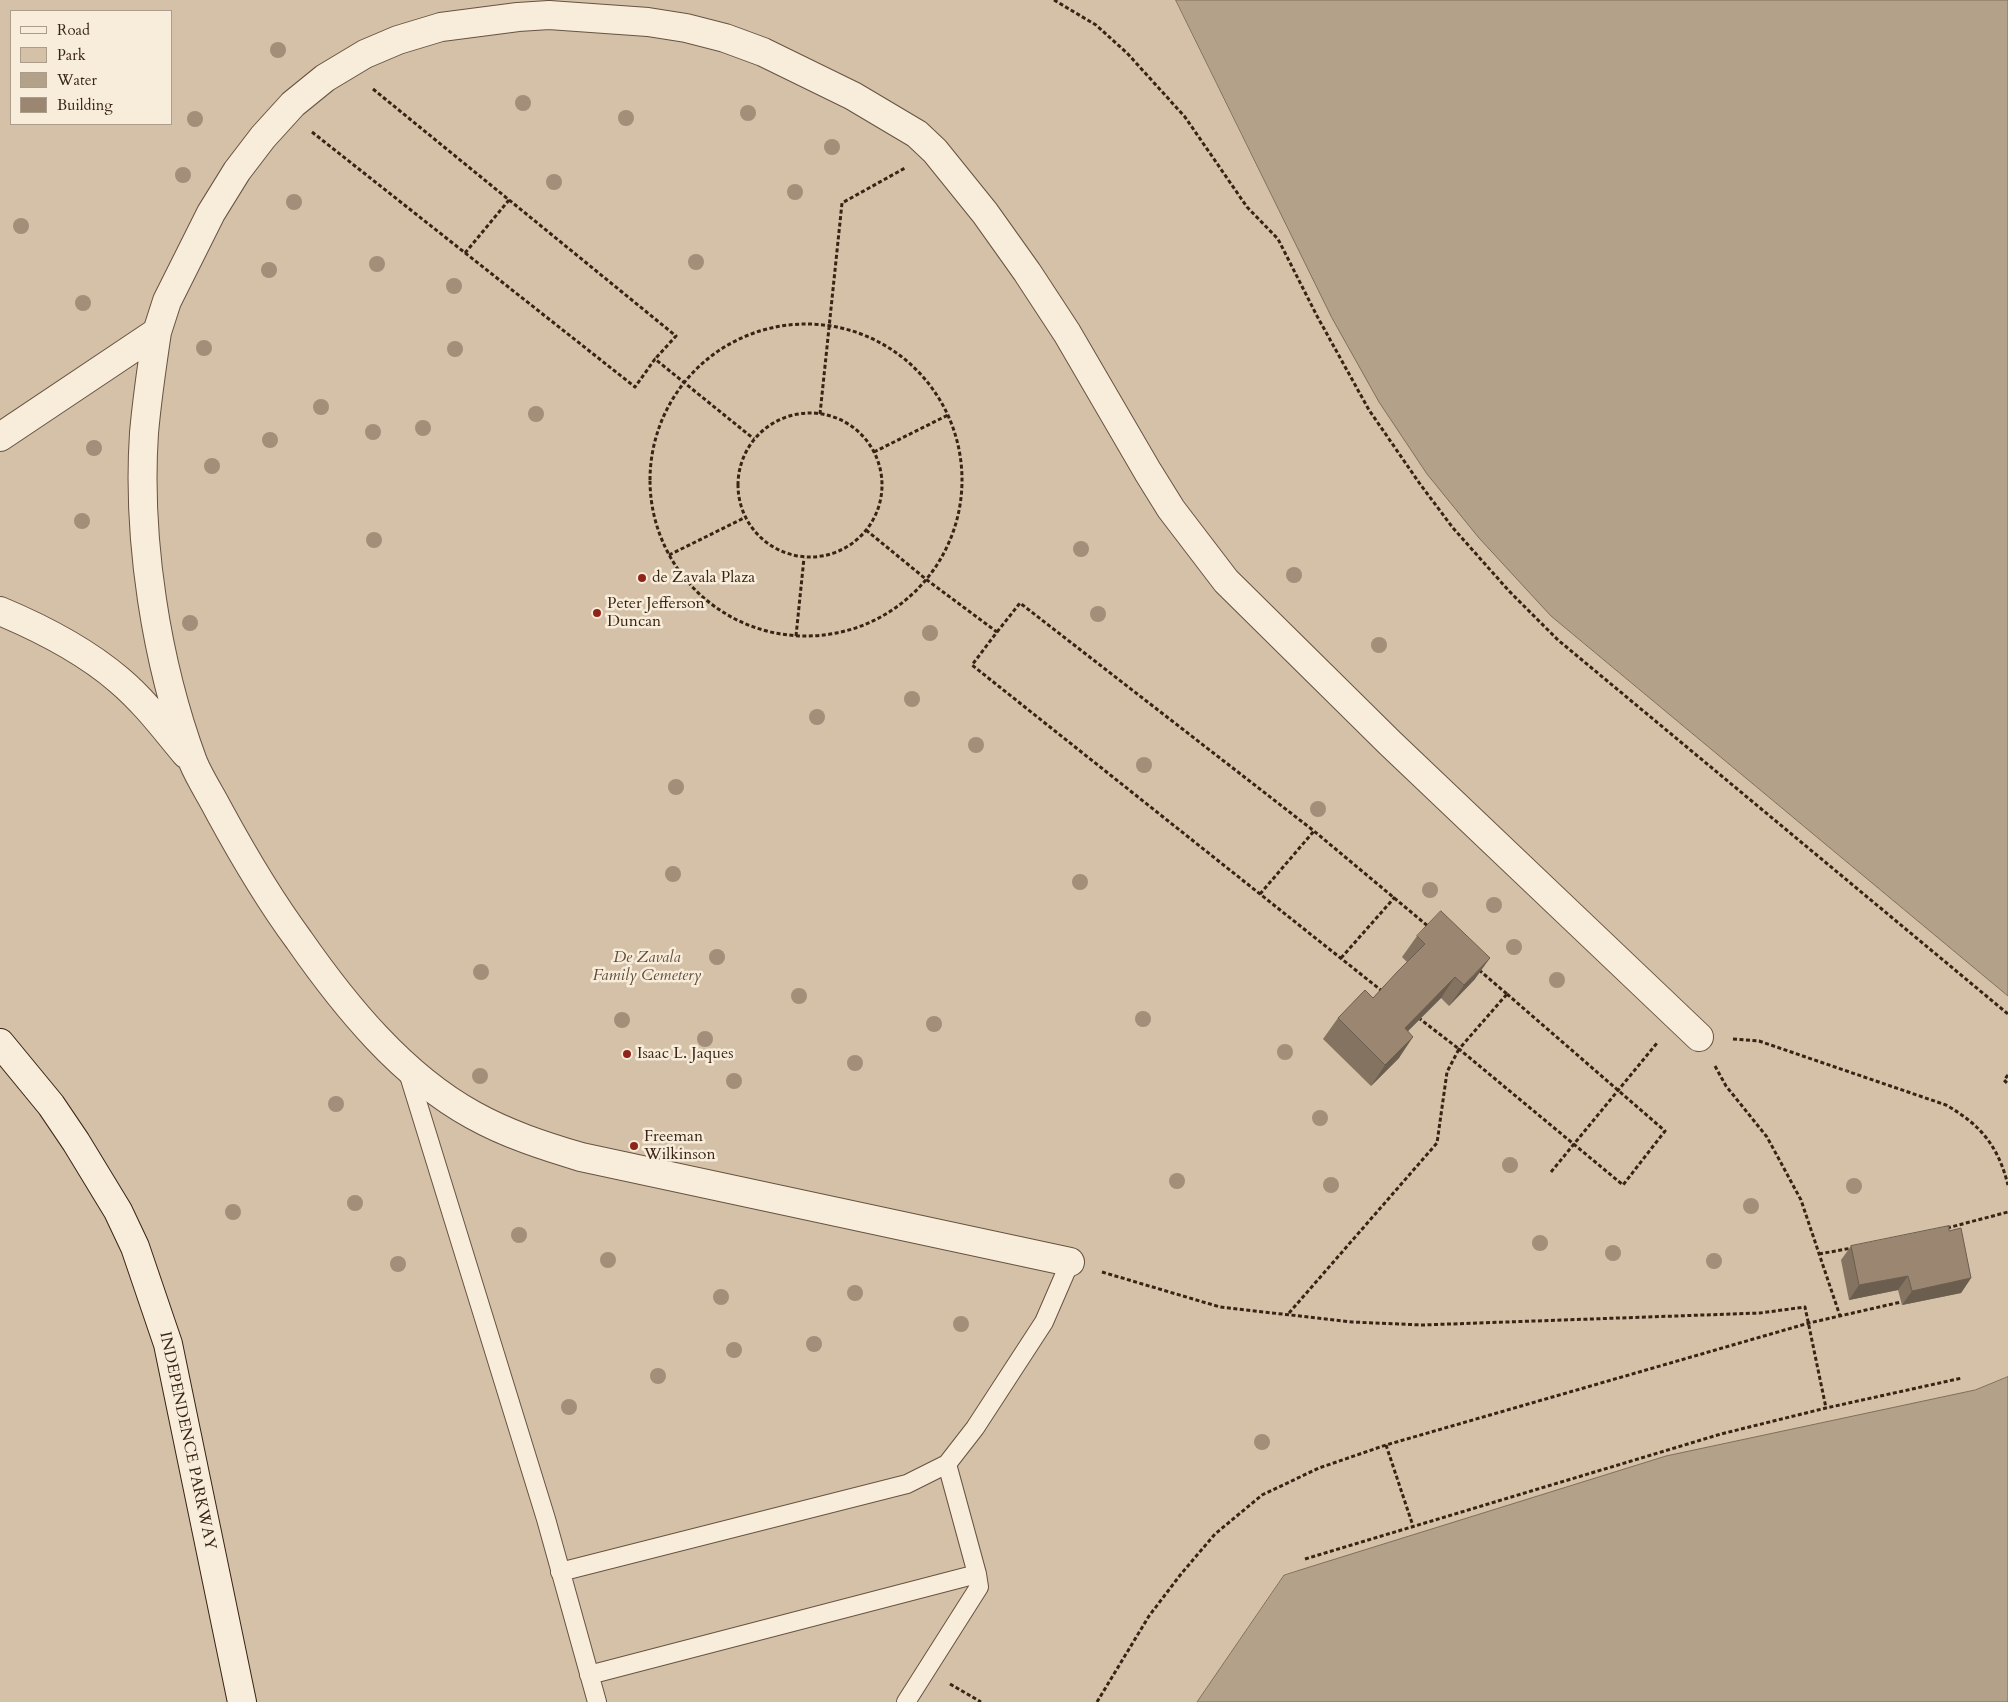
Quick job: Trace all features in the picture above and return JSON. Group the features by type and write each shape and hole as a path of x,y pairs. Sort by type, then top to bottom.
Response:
{"street":[{"path":"1070,1262 581,1158 538,1144 494,1126 471,1114 407,1068 346,1002 257,880 194,763 174,699 161,647 145,540 143,491 144,433 157,332 168,301 211,213 237,171 258,144 287,110 325,78 365,54 398,40 441,27 518,16 549,15 648,22 686,28 725,38 763,52 853,96 917,134 935,151 985,213 1027,272 1067,333 1171,510 1226,581 1390,743 1699,1037"},
{"path":"0,437 157,332"},
{"path":"0,611 60,638 120,680 145,705 194,763"},
{"name":"INDEPENDENCE PARKWAY","path":"0,1043 51,1106 76,1142 118,1211 135,1247 168,1344 242,1702"}],"lane":[{"path":"407,1068 543,1509 597,1702"},
{"path":"560,1572 907,1484 947,1464 974,1428 1044,1322 1070,1262"},
{"path":"906,1702 979,1587 947,1464"},
{"path":"589,1675 977,1574"}],"path":[{"path":"1054,0 1096,25 1127,53 1185,116 1247,207 1278,239 1317,316 1369,410 1453,528 1509,591 1558,640 2008,1014"},
{"path":"318,124 311,131 635,387 655,359 676,336 369,86"},
{"path":"820,414 842,203 935,151"},
{"path":"465,253 510,200"},
{"path":"789,324 829,324 866,335 900,354 928,381 948,415 957,437 962,460 963,484 960,508 954,531 944,553 927,580 900,604 861,626 818,636 774,633 752,627 732,617 696,590 669,555 655,520 651,501 651,464 659,427 676,394 701,364 716,352 751,334 789,324"},
{"path":"655,359 754,439"},
{"path":"805,413 820,414 832,416 856,429 874,452 882,476 880,502 866,530 850,546 826,556 804,558 770,546 748,524 738,494 740,471 741,463 754,439 779,420 805,413"},
{"path":"874,452 948,415"},
{"path":"669,555 746,517"},
{"path":"866,530 927,580 997,632"},
{"path":"796,636 804,558"},
{"path":"1384,992 972,665 997,632 1020,603 1314,831 1432,930"},
{"path":"1260,894 1314,831"},
{"path":"1341,958 1395,898"},
{"path":"1420,1019 1623,1185 1665,1131 1477,968"},
{"path":"1288,1314 1437,1143 1447,1072 1458,1050 1506,994"},
{"path":"1551,1172 1678,1018"},
{"path":"1699,1037 1759,1041 1946,1105 1966,1116 1990,1140 2008,1185"},
{"path":"1699,1037 1726,1086 1767,1137 1800,1200 1840,1316"},
{"path":"2008,1075 2004,1080 2008,1084"},
{"path":"1945,1229 2008,1212"},
{"path":"1818,1254 1858,1246"},
{"path":"1070,1262 1220,1307 1352,1322 1422,1325 1760,1313 1805,1307 1826,1408"},
{"path":"1097,1702 1150,1616 1181,1574 1215,1534 1262,1495 1320,1468 1386,1445 1809,1323 1901,1302"},
{"path":"1305,1559 1721,1434 1826,1408 1962,1378"},
{"path":"1386,1445 1413,1526"}],"green space":[{"name":"De Zavala Family Cemetery","path":"0,0 1176,0 1332,318 1551,616 2008,996 2008,1377 1975,1390 1284,1574 1197,1702 0,1702"}],"water":[{"path":"1176,0 2008,0 2008,996 1551,616 1479,538 1427,474 1379,402 1332,318"},
{"path":"2008,1377 2008,1702 1197,1702 1284,1575 1666,1456 1975,1390"}],"building":[{"path":"1441,911 1490,958 1464,985 1455,977 1405,1028 1413,1037 1385,1065 1338,1018 1365,990 1373,998 1425,944 1417,936"},
{"path":"1949,1226 1949,1231 1961,1228 1971,1278 1912,1291 1908,1276 1859,1285 1851,1246"}],"place":[{"name":"de Zavala Plaza","path":"642,578"},
{"name":"Peter Jefferson Duncan","path":"597,613"},
{"name":"Isaac L. Jaques","path":"627,1054"},
{"name":"Freeman Wilkinson","path":"634,1146"}]}
